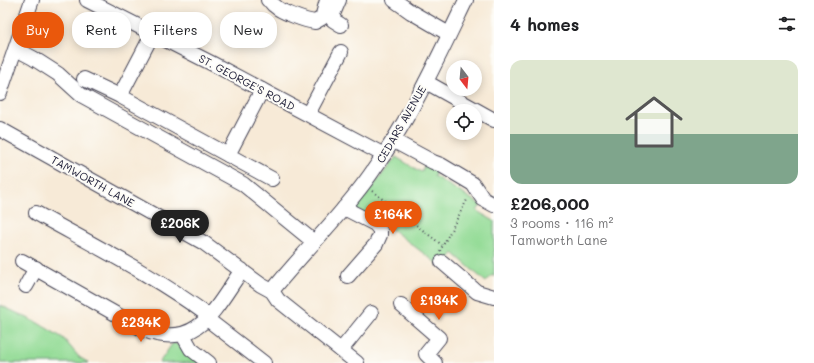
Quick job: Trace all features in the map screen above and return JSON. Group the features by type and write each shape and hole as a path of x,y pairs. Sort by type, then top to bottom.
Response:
{"street":[{"path":"0,93 32,0"},
{"name":"ST. GEORGE'S ROAD","path":"88,0 139,26"},
{"path":"268,0 271,1 275,7 301,19 315,22 322,18 327,0"},
{"path":"339,0 333,14 333,20 341,25"},
{"path":"394,0 411,12 449,34"},
{"name":"CEDARS AVENUE","path":"272,291 364,184 394,140 426,82 466,0"},
{"path":"120,96 145,48"},
{"name":"ST. GEORGE'S ROAD","path":"182,48 384,155"},
{"path":"16,49 58,74 81,95 243,184 314,242"},
{"path":"308,114 341,52"},
{"path":"84,79 120,96 272,179"},
{"path":"426,82 494,120"},
{"path":"228,155 262,90"},
{"name":"TAMWORTH LANE","path":"0,129 193,237 224,257 261,285 272,291 278,300 357,363"},
{"path":"394,140 441,165 474,186 484,199 494,205"},
{"path":"344,208 375,224 380,233 378,241 348,276"},
{"path":"36,213 149,275 173,290 264,363"},
{"path":"22,261 144,330 163,336 183,335 194,330 208,318 242,270"},
{"path":"442,262 477,292 494,297"},
{"path":"26,286 36,268"},
{"path":"401,305 439,338 426,354 436,363"},
{"path":"341,350 371,314"},
{"path":"183,335 191,349 209,363"}],"path":[{"path":"364,184 442,245"},
{"path":"442,262 438,257 442,245 474,186"}],"green space":[{"path":"396,157 421,172 426,164 437,170 434,176 481,205 477,211 494,221 494,277 492,275 486,282 453,253 448,260 439,265 381,221 355,209"},
{"path":"0,305 38,323 63,338 79,357 89,363 0,363"},
{"path":"175,343 200,363 159,363 172,344"}]}
